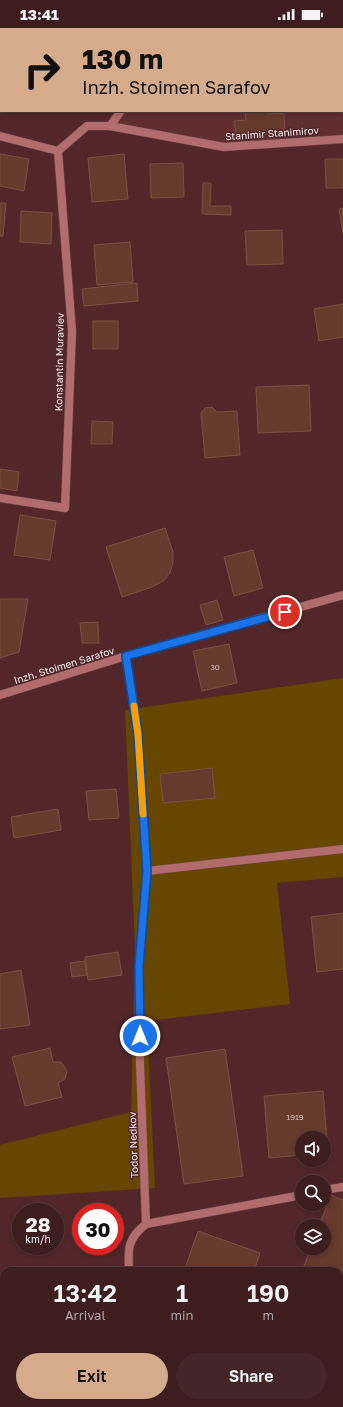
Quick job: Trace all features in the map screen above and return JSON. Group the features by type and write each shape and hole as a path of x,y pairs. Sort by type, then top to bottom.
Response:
{"street":[{"path":"110,126 120,112"},
{"name":"Stanimir Stanimirov","path":"58,151 87,126 110,126 224,147 343,139"},
{"path":"0,136 58,151"},
{"name":"Konstantin Muraviev","path":"0,498 65,508 72,331 58,151"},
{"name":"Inzh. Stoimen Sarafov","path":"0,695 126,656 343,595"},
{"name":"Todor Nedkov","path":"126,656 138,734 147,871 139,966 140,1064 146,1224"},
{"path":"147,871 343,849"},
{"path":"331,1189 343,1187"},
{"path":"129,1267 128,1248 135,1233 146,1224 295,1196"}],"shaded area":[{"path":"120,112 343,112 343,139 224,147 110,126"},
{"path":"343,678 343,877 277,883 290,1004 147,1021 155,1188 0,1198 0,1145 131,1112 135,948 125,710"}],"building":[{"path":"245,112 268,112 268,114 284,113 285,133 236,136 234,121 246,120"},
{"path":"0,154 29,159 24,191 0,186"},
{"path":"124,154 128,199 92,202 88,158"},
{"path":"325,159 343,159 343,188 326,188"},
{"path":"183,163 184,197 151,198 150,164"},
{"path":"203,183 211,183 210,206 231,206 231,215 202,214"},
{"path":"0,203 6,203 3,236 0,236"},
{"path":"343,208 343,234 339,209"},
{"path":"21,211 52,213 51,244 20,242"},
{"path":"282,230 283,264 247,265 245,231"},
{"path":"130,242 133,282 97,285 94,245"},
{"path":"137,283 138,301 84,306 82,289"},
{"path":"343,304 343,337 319,341 314,309"},
{"path":"93,321 118,321 118,349 93,349"},
{"path":"309,385 311,431 258,433 256,387"},
{"path":"212,407 217,412 237,411 240,455 205,458 201,413 205,408"},
{"path":"92,421 113,422 112,444 91,444"},
{"path":"0,469 19,472 17,491 0,488"},
{"path":"20,515 56,521 50,560 14,555"},
{"path":"165,528 173,552 173,563 170,573 163,581 152,587 122,597 106,547"},
{"path":"253,550 263,588 234,596 224,557"},
{"path":"0,599 28,599 19,652 0,658"},
{"path":"217,600 223,620 206,625 200,605"},
{"path":"98,622 99,643 82,643 80,623"},
{"path":"229,644 237,683 202,691 193,651"},
{"path":"212,768 215,798 163,803 160,774"},
{"path":"116,789 119,818 89,820 86,791"},
{"path":"58,809 61,830 14,838 11,817"},
{"path":"343,913 343,969 317,972 311,917"},
{"path":"118,952 122,975 88,980 85,957"},
{"path":"85,961 87,975 72,977 70,963"},
{"path":"21,970 30,1025 0,1029 0,974"},
{"path":"50,1048 53,1062 61,1062 67,1071 65,1079 58,1083 62,1097 25,1106 12,1057"},
{"path":"225,1049 243,1176 184,1184 166,1058"},
{"path":"323,1091 326,1131 295,1131 295,1156 269,1158 264,1096"},
{"path":"331,1195 343,1200 343,1267 304,1267 308,1255 331,1255 331,1219 322,1219 325,1211 331,1211"},
{"path":"198,1231 260,1253 255,1267 185,1267"}],"slow traffic":[{"path":"134,706 138,734 143,814"}],"route":[{"path":"140,1036 139,966 147,871 138,734 126,656 285,612"}]}
